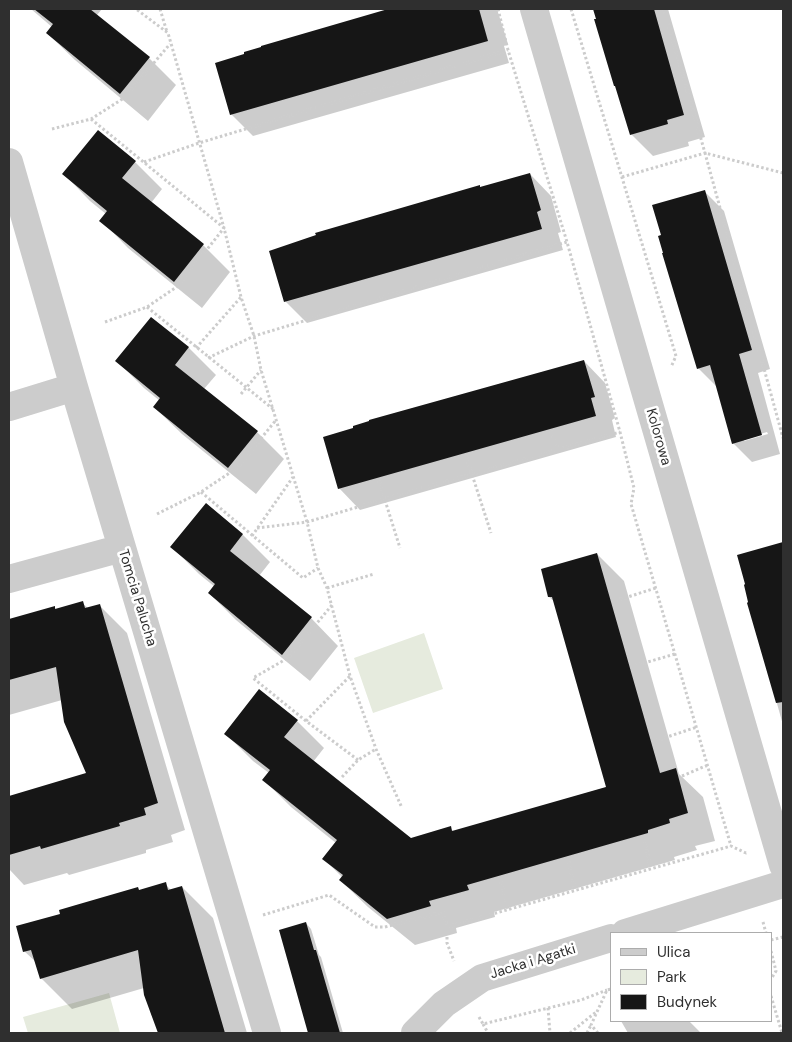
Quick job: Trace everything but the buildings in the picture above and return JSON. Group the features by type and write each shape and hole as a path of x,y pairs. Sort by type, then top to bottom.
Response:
{"street":[{"name":"Kolorowa","path":"534,9 783,865"},
{"name":"Tomcia Palucha","path":"9,162 74,388 267,1033"},
{"path":"9,407 74,388"},
{"path":"9,579 122,548"},
{"path":"628,932 783,884"},
{"name":"Jacka i Agatki","path":"414,1033 444,1004 482,978 610,938"}],"path":[{"path":"136,9 142,10 168,33"},
{"path":"160,9 224,228 241,297 254,336 261,370 307,522 318,568 332,605 350,676 376,749 402,808"},
{"path":"257,917 329,894 375,927 384,927 443,912 447,927 731,846 631,504 634,488 620,432 567,242 508,50 498,9"},
{"path":"664,9 783,438"},
{"path":"52,129 91,119 124,98 170,43"},
{"path":"143,162 199,143 508,50"},
{"path":"91,119 224,228"},
{"path":"622,177 705,153 783,173"},
{"path":"105,322 147,307 178,286 224,228"},
{"path":"208,358 254,336 567,242"},
{"path":"196,348 241,297"},
{"path":"147,307 274,410"},
{"path":"241,394 248,388 261,370"},
{"path":"777,415 783,413"},
{"path":"157,514 201,492 237,468 276,419"},
{"path":"552,431 558,449"},
{"path":"257,528 307,522 620,432"},
{"path":"466,456 491,533"},
{"path":"252,536 294,477"},
{"path":"379,482 400,548"},
{"path":"201,492 303,578 318,568"},
{"path":"327,588 374,574"},
{"path":"615,601 656,588"},
{"path":"332,605 288,658 254,678 306,721 358,760"},
{"path":"634,666 675,654"},
{"path":"306,721 350,676"},
{"path":"655,741 697,727"},
{"path":"342,777 358,760 376,749"},
{"path":"682,776 708,765"},
{"path":"644,840 651,869"},
{"path":"569,862 576,890"},
{"path":"501,882 508,909"},
{"path":"772,956 776,971 772,977"},
{"path":"465,989 488,1033"},
{"path":"483,1024 581,1000 609,990"},
{"path":"588,1033 609,990"},
{"path":"772,999 782,1033"},
{"path":"548,1008 550,1033"},
{"path":"570,1033 597,1012"},
{"path":"591,1025 598,1033"}],"green space":[{"path":"424,633 443,689 373,713 354,658"},
{"path":"109,993 120,1033 28,1033 23,1017"}]}
